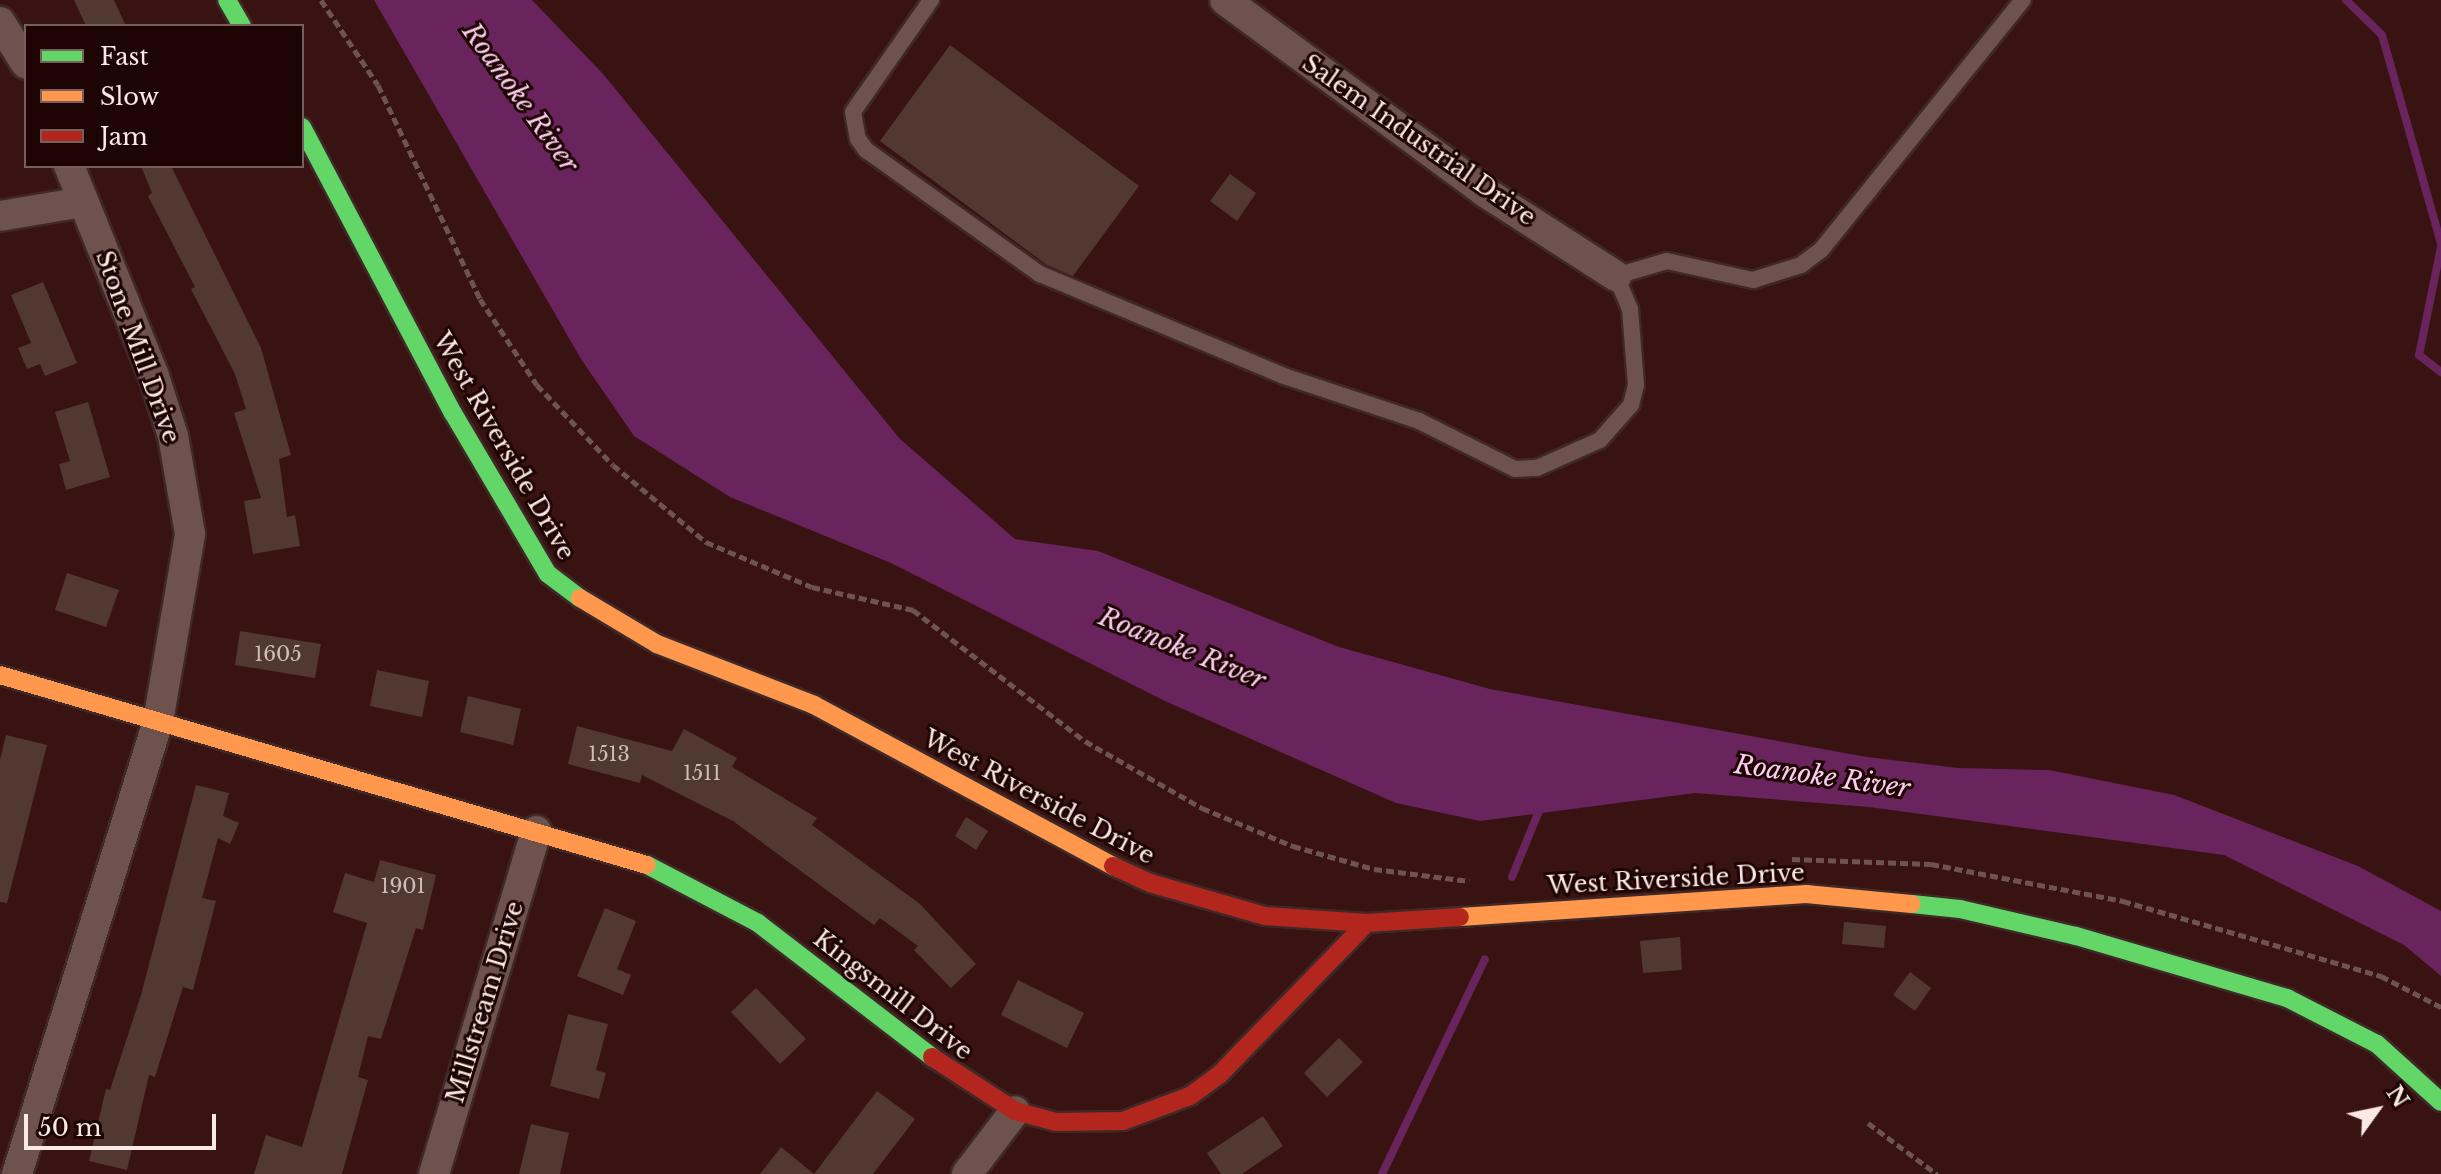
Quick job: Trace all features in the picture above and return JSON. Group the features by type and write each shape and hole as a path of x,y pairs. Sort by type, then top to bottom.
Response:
{"street":[{"path":"227,0 241,24"},
{"name":"Salem Industrial Drive","path":"1225,0 1485,192 1616,276"},
{"path":"0,22 24,61"},
{"name":"West Riverside Drive","path":"304,131 453,413 548,574 563,587 657,644 814,705 1078,850 1150,883 1265,916 1367,923 1806,894 1960,909 2076,936 2287,998 2377,1044 2441,1102"},
{"name":"Stone Mill Drive","path":"17,1174 158,722 187,572 188,503 154,376 70,168"},
{"path":"0,216 83,202"},
{"path":"0,675 158,722"},
{"name":"Kingsmill Drive","path":"158,722 652,866 698,886 819,967 971,1087 1015,1111 1089,1124 1123,1121 1190,1096 1219,1075 1367,923"},
{"name":"Millstream Drive","path":"434,1174 536,831"},
{"path":"967,1174 1015,1111"}],"lane":[{"path":"931,0 853,112 858,139 866,150 1040,274 1256,365 1419,421 1487,459 1515,469 1537,468 1590,445 1620,423 1636,385 1630,309 1616,276 1667,261 1753,280 1801,265 1821,250 2023,0"}],"path":[{"path":"321,0 378,85 480,299 537,385 613,465 706,542 812,587 913,610 1085,741 1202,808 1293,846 1374,869 1480,881"},
{"path":"1868,1123 1937,1174"}],"water":[{"name":"Roanoke River","path":"374,0 532,0 604,75 899,438 1015,539 1098,551 1339,647 1490,689 1867,757 1958,768 2049,770 2174,795 2358,866 2441,911 2441,976 2404,945 2224,855 1869,807 1695,793 1480,821 1396,803 1165,701 891,563 730,497 634,436 581,359"}],"building":[{"path":"74,0 114,0 125,24 85,24"},
{"path":"950,45 1139,186 1073,276 1047,265 880,141"},
{"path":"142,168 172,168 261,348 291,455 279,459 287,517 295,515 300,546 253,554 244,501 261,498 234,413 246,409 235,374 191,289 195,287 148,196 152,193"},
{"path":"1230,174 1256,193 1237,221 1210,201"},
{"path":"43,282 77,363 45,376 40,364 27,369 18,348 31,343 11,295"},
{"path":"88,402 110,477 66,490 59,464 70,461 55,412"},
{"path":"67,573 119,590 106,627 55,610"},
{"path":"240,631 321,644 315,678 235,665"},
{"path":"377,670 429,681 422,717 370,706"},
{"path":"468,696 521,709 513,745 460,732"},
{"path":"577,726 672,751 684,729 737,758 732,767 817,818 812,825 920,904 976,964 951,988 914,950 918,946 880,918 874,925 733,821 642,775 640,783 568,764"},
{"path":"6,735 47,745 7,903 0,902 0,760"},
{"path":"196,785 229,793 223,816 239,823 230,844 218,838 202,898 216,901 193,990 183,987 155,1077 149,1075 127,1170 89,1161 106,1089 110,1090 141,995"},
{"path":"966,817 988,831 976,850 955,836"},
{"path":"380,860 436,875 423,930 416,928 381,1039 368,1036 358,1077 368,1080 342,1174 254,1174 266,1135 302,1147 367,923 333,912 345,873 374,882"},
{"path":"605,908 636,921 617,969 631,975 623,995 577,976"},
{"path":"1844,922 1886,926 1884,948 1842,944"},
{"path":"1680,937 1682,970 1643,973 1640,941"},
{"path":"1910,972 1931,988 1915,1011 1893,995"},
{"path":"1018,980 1084,1013 1067,1048 1001,1015"},
{"path":"756,988 806,1039 780,1064 731,1012"},
{"path":"568,1014 608,1024 596,1070 606,1073 599,1099 550,1086"},
{"path":"1339,1038 1363,1062 1327,1097 1304,1073"},
{"path":"877,1091 915,1119 873,1174 814,1174"},
{"path":"1263,1116 1283,1146 1242,1174 1221,1174 1207,1153"},
{"path":"531,1124 569,1133 560,1174 519,1174"},
{"path":"781,1147 814,1174 760,1174"}],"waterway":[{"path":"2346,0 2382,35 2441,244"},
{"path":"2441,247 2419,355 2441,372"},
{"path":"1512,877 1539,811 1536,804"},
{"path":"1382,1174 1485,959"}],"traffic: fast":[{"path":"227,0 241,24"},
{"path":"304,131 453,413 548,574 580,598"},
{"path":"647,865 758,923 932,1057"},
{"path":"1912,904 1960,909 2076,936 2287,998 2377,1044 2441,1102"}],"traffic: slow":[{"path":"580,598 657,644 814,705 1113,866"},
{"path":"0,675 647,865"},
{"path":"1460,917 1806,894 1912,904"}],"traffic: jam":[{"path":"1113,866 1150,883 1265,916 1367,923 1460,917"},
{"path":"932,1057 1015,1111 1056,1122 1123,1121 1190,1096 1219,1075 1367,923"}]}
